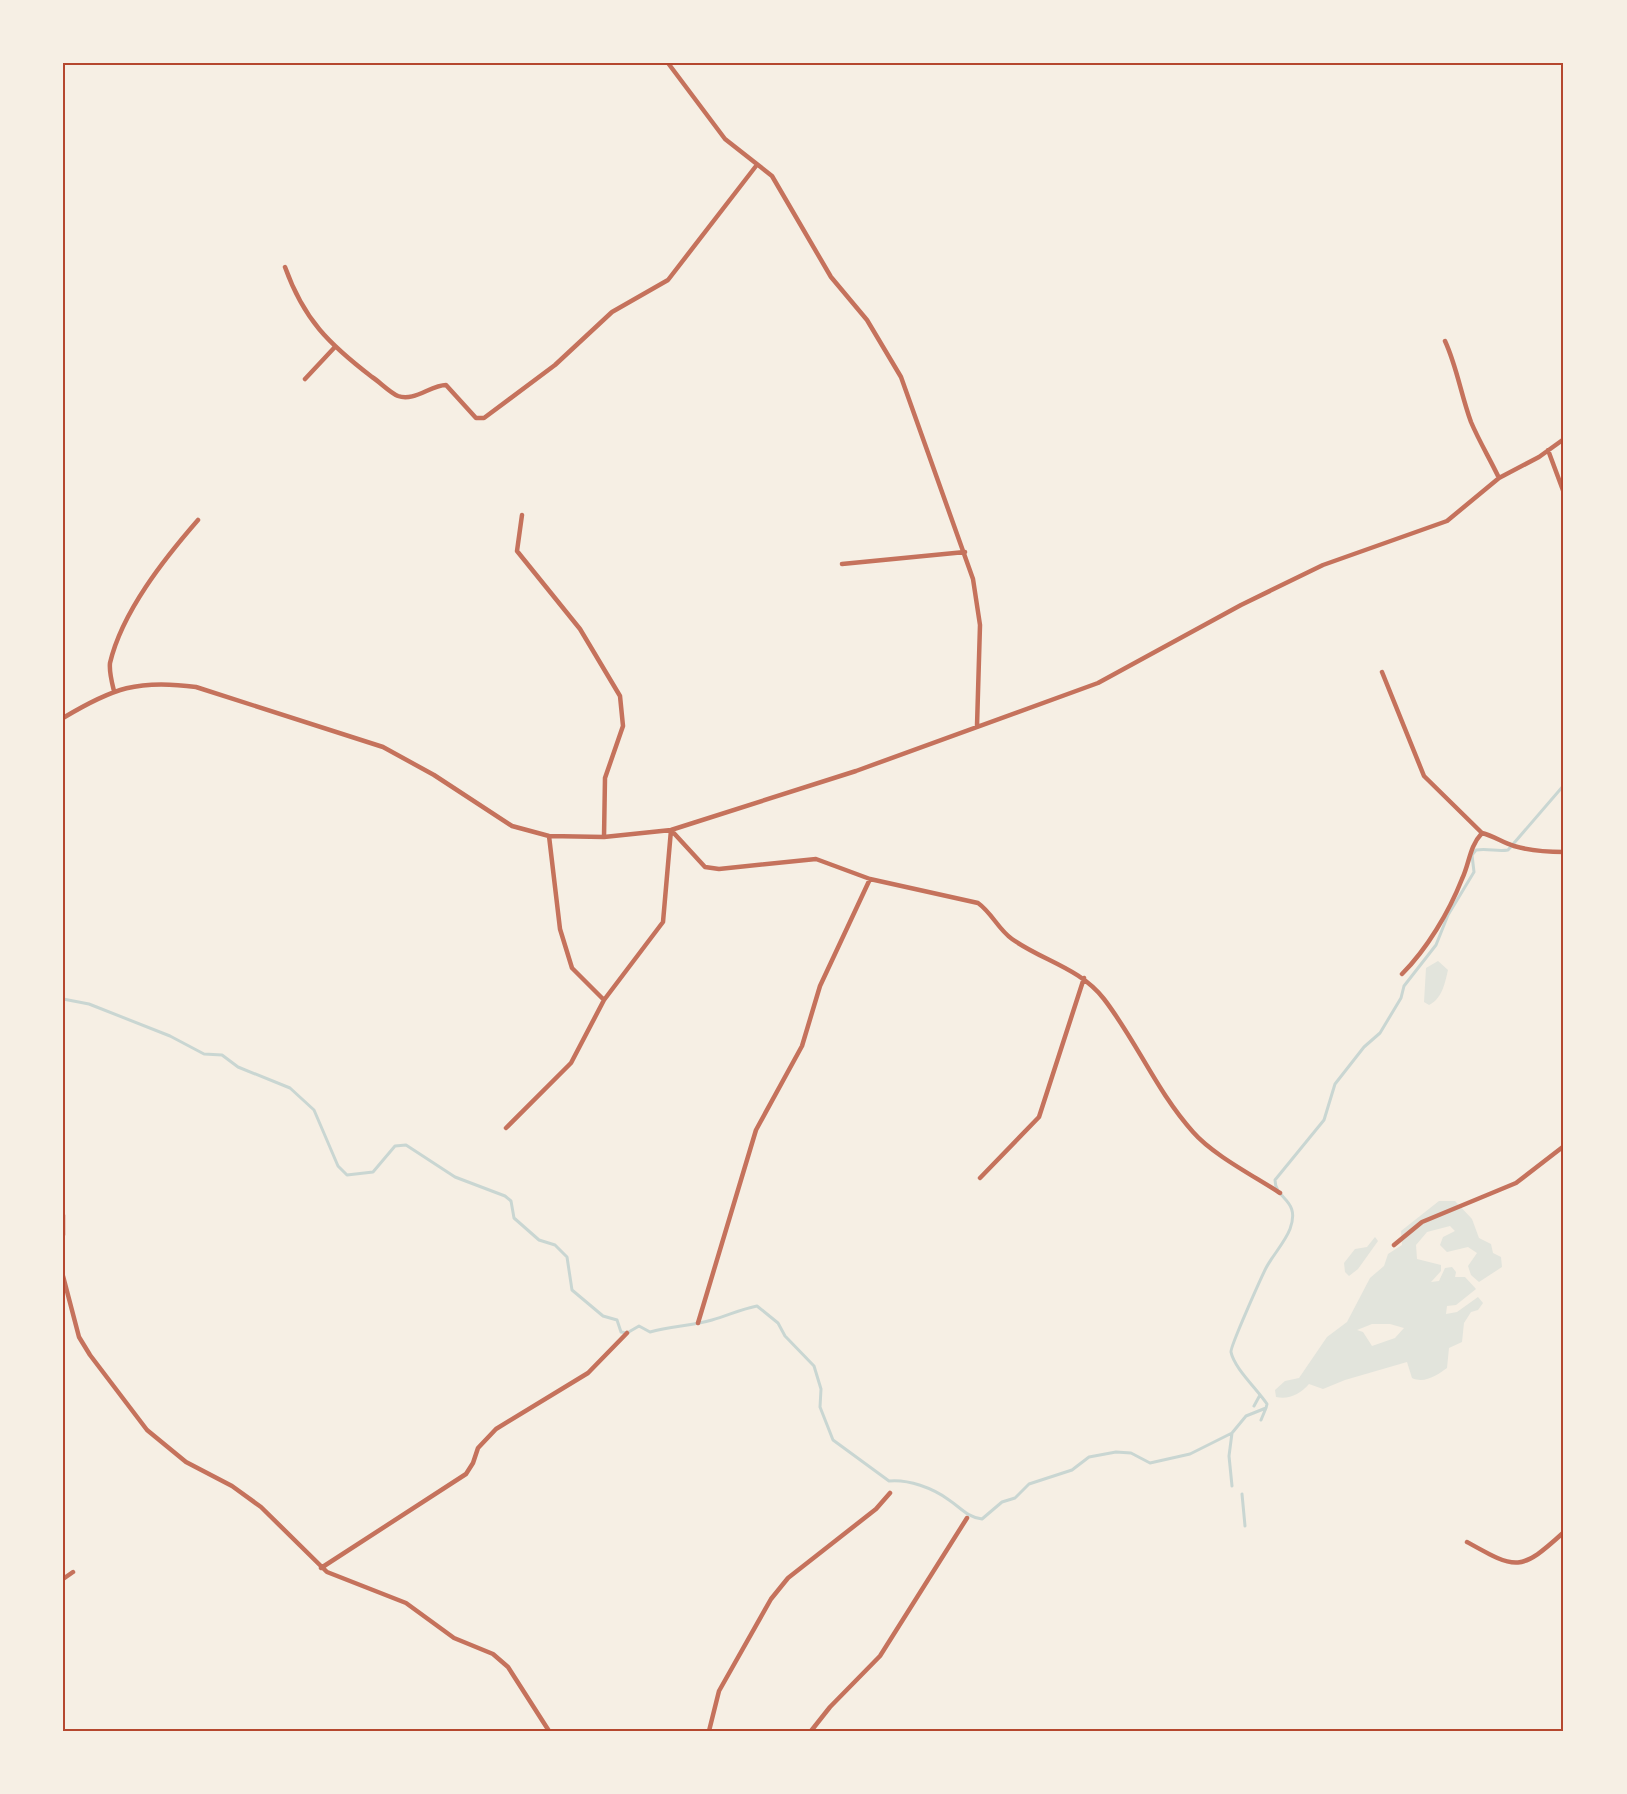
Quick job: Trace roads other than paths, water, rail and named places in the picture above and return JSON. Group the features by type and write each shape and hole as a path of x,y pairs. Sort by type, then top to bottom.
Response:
{"street":[{"path":"668,63 725,139 756,166 772,176 831,277 867,320 901,376 973,579 980,625 977,726"},
{"path":"285,267 297,300 334,348 399,396 413,397 435,385 446,385 476,418 484,418 555,365 612,312 668,280 756,166"},
{"path":"1444,341 1455,362 1457,380 1472,423 1498,477"},
{"path":"305,379 334,348"},
{"path":"63,718 114,691 136,684 168,683 196,687 271,709 383,747 434,775 512,826 549,836 604,837 671,830 760,804 1098,683 1241,605 1323,565 1380,542 1447,521 1498,477 1564,439"},
{"path":"1548,450 1564,493"},
{"path":"522,515 517,551 580,629 620,696 623,726 605,778 604,837"},
{"path":"114,691 110,666 123,628 165,558 198,520"},
{"path":"843,564 965,552"},
{"path":"1382,672 1424,776 1482,833 1522,848 1564,852"},
{"path":"671,830 705,867 718,869 816,860 870,879 978,903 1012,939 1084,978 1104,999 1161,1091 1195,1135 1280,1193"},
{"path":"506,1128 571,1063 604,1000 663,922 671,830"},
{"path":"1402,974 1418,958 1448,908 1463,878 1472,844 1482,833"},
{"path":"549,836 560,929 572,968 604,1000"},
{"path":"698,1323 756,1130 802,1046 820,986 870,879"},
{"path":"980,1178 1039,1117 1084,978"},
{"path":"1394,1245 1422,1222 1516,1183 1564,1146"},
{"path":"63,1215 63,1234"},
{"path":"63,1276 79,1337 147,1430 186,1462 232,1486 261,1507 305,1548 321,1568 341,1580 389,1594 406,1603 454,1638 493,1654 508,1667 549,1731"},
{"path":"321,1568 466,1473 473,1463 478,1448 496,1429 588,1373 627,1333"},
{"path":"708,1731 719,1691 771,1599 788,1578 876,1509 890,1493"},
{"path":"811,1731 830,1707 879,1656 967,1518"},
{"path":"1467,1542 1506,1563 1517,1564 1533,1558 1564,1532"},
{"path":"63,1579 73,1572"}],"waterway":[{"path":"63,999 89,1004 170,1036 204,1054 222,1055 238,1067 290,1088 314,1110 338,1166 347,1175 373,1172 395,1146 406,1145 455,1177 505,1196 511,1201 514,1218 539,1240 555,1245 567,1257 572,1290 603,1316 617,1320 621,1332 627,1333 639,1326 650,1332 697,1324 757,1306 778,1323 785,1336 814,1366 821,1389 820,1407 833,1440 889,1481 904,1481 928,1488 968,1514 982,1519 1002,1502 1015,1498 1029,1484 1072,1470 1089,1457 1116,1452 1131,1453 1150,1463 1190,1454 1232,1433 1246,1416 1266,1408 1267,1404 1241,1372 1231,1352 1266,1268 1285,1239 1293,1219 1290,1206 1276,1187 1275,1180 1324,1120 1335,1084 1364,1047 1380,1033 1401,998 1404,986 1436,945 1448,915 1474,872 1472,855 1476,850 1508,850 1564,785"},
{"path":"1254,1406 1260,1395"},
{"path":"1261,1420 1266,1408"},
{"path":"1232,1433 1229,1456 1232,1486"},
{"path":"1242,1494 1245,1526"}]}
